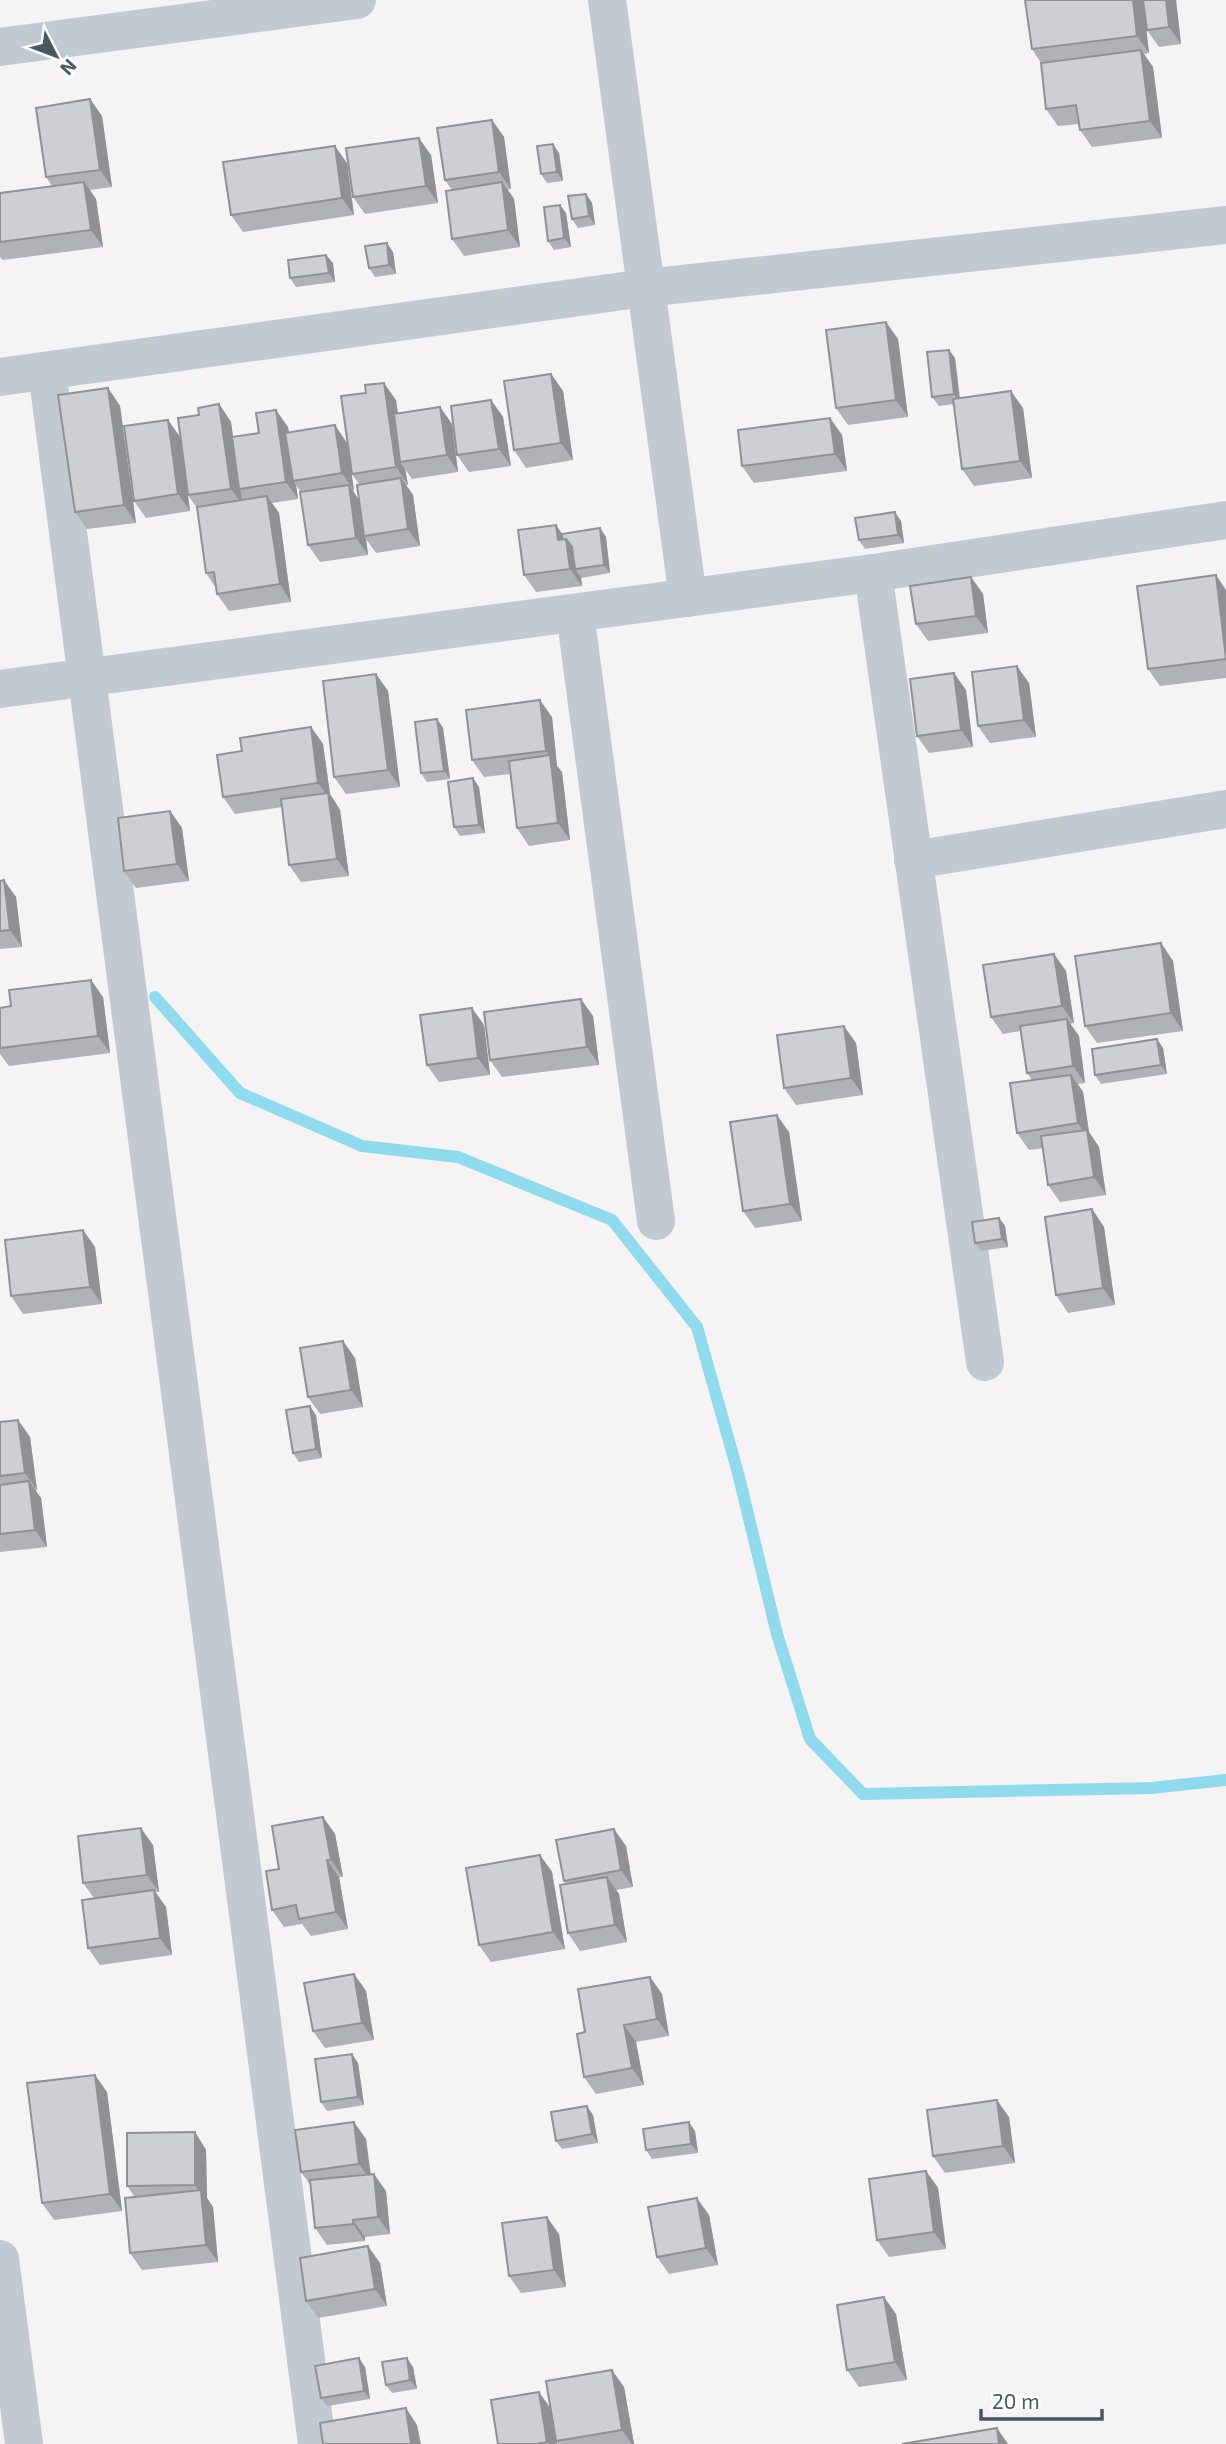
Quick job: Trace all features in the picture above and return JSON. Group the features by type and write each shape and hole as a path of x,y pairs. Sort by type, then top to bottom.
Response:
{"street":[{"path":"0,47 357,0"},
{"path":"607,0 688,598"},
{"path":"0,377 645,288 1226,225"},
{"path":"47,370 317,2444"},
{"path":"0,689 873,573 1226,520"},
{"path":"873,573 985,1362"},
{"path":"575,613 656,1221"},
{"path":"913,860 1226,809"},
{"path":"0,2259 24,2444"}],"building":[{"path":"1025,0 1133,0 1137,36 1032,49"},
{"path":"1143,0 1166,0 1169,27 1147,30"},
{"path":"1141,50 1150,121 1080,130 1076,105 1046,109 1041,63"},
{"path":"90,99 100,170 46,177 36,108"},
{"path":"492,120 499,172 445,180 437,128"},
{"path":"419,138 426,186 353,197 346,148"},
{"path":"553,144 557,172 541,174 537,146"},
{"path":"335,146 342,198 231,215 223,162"},
{"path":"84,182 91,230 0,242 0,193"},
{"path":"502,182 508,230 452,239 446,191"},
{"path":"586,194 589,216 572,219 568,196"},
{"path":"560,205 564,238 548,241 544,207"},
{"path":"387,243 389,265 369,268 365,246"},
{"path":"326,255 329,273 290,278 288,260"},
{"path":"886,322 896,400 836,408 826,330"},
{"path":"949,350 954,394 932,397 927,352"},
{"path":"551,374 561,443 514,450 504,381"},
{"path":"384,383 396,467 352,474 341,396 366,393 365,385"},
{"path":"108,388 124,505 75,512 58,395"},
{"path":"1011,391 1020,461 962,469 953,399"},
{"path":"491,400 499,449 457,455 451,406"},
{"path":"219,404 231,489 188,495 178,418 199,415 198,408"},
{"path":"440,407 447,455 400,462 394,414"},
{"path":"276,410 286,482 239,489 232,437 259,433 256,413"},
{"path":"830,418 835,454 742,466 738,430"},
{"path":"168,420 178,494 134,501 124,426"},
{"path":"335,425 342,473 293,481 285,433"},
{"path":"401,478 408,529 364,536 357,485"},
{"path":"349,485 356,538 308,545 300,492"},
{"path":"267,496 280,584 217,594 214,572 206,573 197,507"},
{"path":"895,512 898,535 859,540 855,518"},
{"path":"556,525 558,540 566,539 570,569 524,575 518,530"},
{"path":"600,528 604,565 575,569 572,547 566,539 562,539 562,534"},
{"path":"1216,575 1226,659 1148,669 1137,586"},
{"path":"971,577 976,616 916,624 910,586"},
{"path":"1017,666 1024,720 978,726 972,672"},
{"path":"954,673 961,730 917,736 910,679"},
{"path":"376,674 388,770 334,777 323,681"},
{"path":"540,700 546,751 472,760 466,710"},
{"path":"437,719 444,771 421,773 415,722"},
{"path":"311,727 318,783 223,797 217,755 242,751 240,738"},
{"path":"550,755 558,823 517,828 509,761"},
{"path":"473,778 479,825 454,827 448,782"},
{"path":"328,793 337,859 289,865 281,799"},
{"path":"170,811 177,864 124,871 118,818"},
{"path":"4,880 10,930 0,931 0,881"},
{"path":"1161,943 1171,1013 1085,1026 1075,956"},
{"path":"1054,954 1062,1006 991,1017 983,965"},
{"path":"91,980 98,1036 0,1048 0,1008 11,1006 9,990"},
{"path":"581,999 587,1047 490,1060 484,1012"},
{"path":"472,1008 478,1058 427,1065 420,1015"},
{"path":"1067,1019 1073,1066 1027,1073 1020,1026"},
{"path":"844,1026 851,1078 784,1088 777,1035"},
{"path":"1157,1039 1161,1065 1095,1075 1092,1049"},
{"path":"1071,1075 1078,1123 1017,1133 1010,1083"},
{"path":"777,1115 790,1204 743,1211 730,1122"},
{"path":"1087,1130 1094,1177 1048,1185 1041,1136"},
{"path":"1092,1209 1103,1288 1056,1295 1045,1217"},
{"path":"999,1218 1002,1239 975,1243 972,1222"},
{"path":"83,1230 90,1287 11,1296 5,1240"},
{"path":"343,1341 351,1390 308,1397 300,1348"},
{"path":"310,1406 316,1449 293,1453 286,1410"},
{"path":"18,1420 25,1473 0,1476 0,1422"},
{"path":"29,1481 35,1530 0,1534 0,1485"},
{"path":"323,1817 336,1912 299,1919 296,1905 272,1910 266,1871 279,1869 272,1826"},
{"path":"141,1828 147,1875 83,1883 78,1836"},
{"path":"614,1829 621,1870 564,1881 556,1840"},
{"path":"540,1855 553,1932 479,1945 466,1868"},
{"path":"607,1877 615,1925 568,1933 560,1885"},
{"path":"154,1890 160,1938 88,1948 82,1900"},
{"path":"354,1974 362,2023 313,2031 304,1983"},
{"path":"650,1977 657,2019 624,2025 632,2068 584,2077 577,2034 585,2032 578,1989"},
{"path":"352,2054 358,2097 321,2102 315,2059"},
{"path":"95,2075 110,2194 42,2203 27,2083"},
{"path":"997,2100 1003,2146 933,2156 927,2110"},
{"path":"587,2106 592,2134 556,2141 551,2112"},
{"path":"354,2122 359,2164 301,2172 295,2130"},
{"path":"689,2122 691,2144 646,2150 643,2129"},
{"path":"195,2132 195,2185 127,2186 127,2133"},
{"path":"926,2171 934,2232 877,2240 869,2179"},
{"path":"374,2174 378,2217 353,2220 353,2224 315,2228 310,2180"},
{"path":"201,2190 206,2245 130,2253 125,2198"},
{"path":"697,2198 706,2248 657,2257 648,2207"},
{"path":"547,2217 554,2270 509,2276 502,2223"},
{"path":"368,2246 375,2289 306,2301 300,2258"},
{"path":"884,2297 895,2362 847,2370 837,2305"},
{"path":"359,2358 364,2391 321,2398 315,2366"},
{"path":"407,2358 410,2380 386,2385 382,2362"},
{"path":"612,2370 622,2430 556,2441 546,2381"},
{"path":"539,2392 547,2442 498,2444 491,2400"},
{"path":"406,2408 411,2444 323,2444 320,2423"},
{"path":"997,2428 999,2444 902,2444"}],"waterway":[{"path":"155,997 240,1093 362,1146 458,1157 612,1220 697,1327 738,1473 777,1634 810,1739 863,1794 1151,1788 1226,1780"}]}
